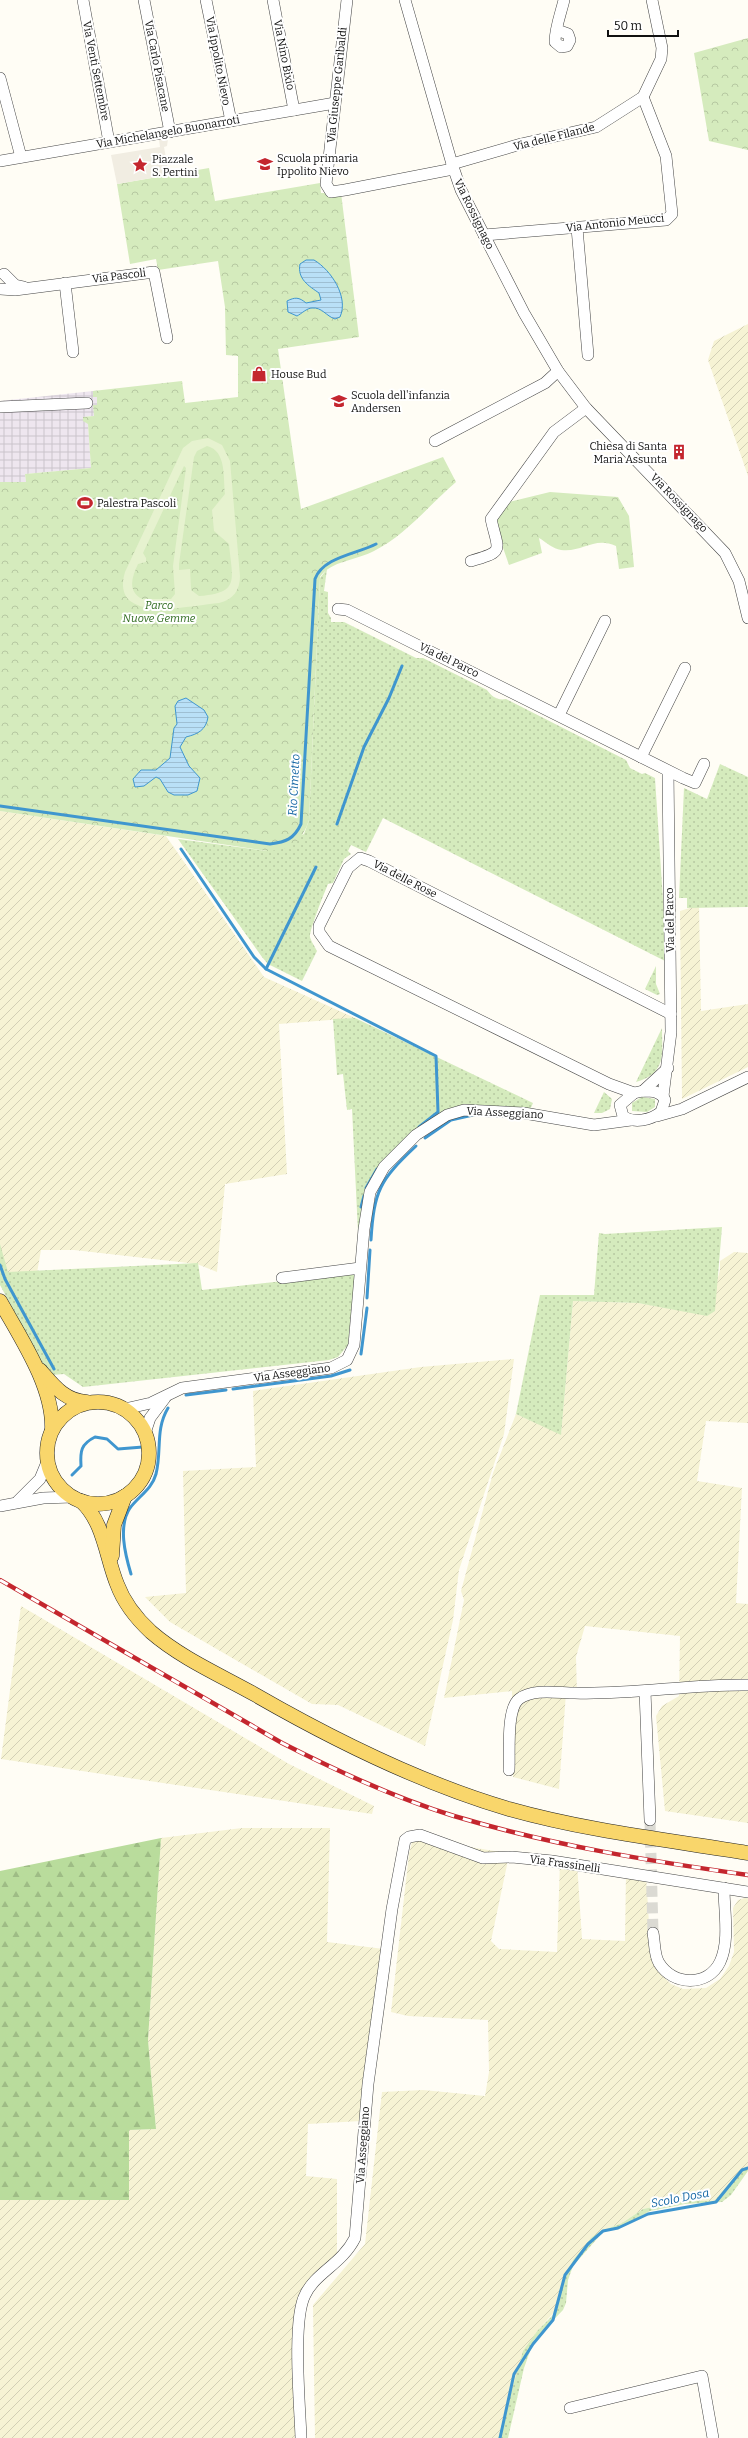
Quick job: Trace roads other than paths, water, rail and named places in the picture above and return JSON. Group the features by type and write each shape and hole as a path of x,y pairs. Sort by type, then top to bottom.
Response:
{"main road":[{"path":"0,1301 34,1362 49,1403 52,1430"},
{"path":"34,1362 58,1390 77,1402 89,1402"},
{"name":"Via Asseggiano","path":"89,1402 106,1402 121,1408 138,1421 145,1433 149,1447 148,1461 140,1480 125,1496 104,1503 76,1499 58,1486 47,1462 47,1445 52,1430 60,1418 71,1409 89,1402"},
{"path":"111,1563 114,1525 125,1496"},
{"path":"76,1499 89,1508 102,1536 117,1584 128,1604 143,1624 159,1639 282,1711 407,1772 447,1788 508,1808 571,1824 640,1837 748,1852"}],"street":[{"name":"Via Venti Settembre","path":"83,0 109,142"},
{"name":"Via Carlo Pisacane","path":"144,0 170,132"},
{"name":"Via Ippolito Nievo","path":"206,0 231,121"},
{"name":"Via Nino Bixio","path":"273,0 294,110"},
{"name":"Via Giuseppe Garibaldi","path":"331,192 326,184 347,0"},
{"name":"Via Rossignago","path":"405,0 452,166 484,235 524,313 558,371 586,408 714,540 730,562 745,591 748,618"},
{"path":"557,30 564,0"},
{"path":"643,97 661,59 662,48 652,0"},
{"path":"0,78 21,157"},
{"name":"Via delle Filande","path":"331,192 452,166 521,144 596,127 643,97"},
{"name":"Via Antonio Meucci","path":"484,235 666,220 672,214 666,156 643,97"},
{"name":"Via Michelangelo Buonarroti","path":"0,161 335,103"},
{"path":"577,228 588,354"},
{"path":"2,270 15,285 27,288"},
{"path":"0,288 5,282 2,270"},
{"name":"Via Pascoli","path":"0,288 15,290 154,272 167,338"},
{"path":"65,283 73,352"},
{"path":"435,441 545,383 558,371"},
{"path":"0,407 87,403"},
{"path":"471,561 493,555 496,552 497,546 491,518 554,432 586,408"},
{"name":"Via del Parco","path":"338,609 347,610 668,771 695,783 704,764"},
{"path":"559,715 605,621"},
{"path":"641,757 685,668"},
{"name":"Via del Parco","path":"664,1098 668,1068 671,1014 668,771"},
{"name":"Via delle Rose","path":"638,1092 609,1084 329,946 319,932 319,926 348,868 360,858 369,861 671,1014"},
{"path":"638,1092 668,1068"},
{"name":"Via Asseggiano","path":"121,1408 129,1408 151,1403 182,1388 331,1368 347,1360 354,1345 366,1214 372,1186 384,1167 416,1135 436,1121 464,1110 524,1113 594,1125 631,1120 644,1120 682,1109 748,1077"},
{"path":"609,1084 618,1096 623,1116 631,1120"},
{"path":"638,1092 658,1092 664,1098 678,1104 690,1104"},
{"name":"Via Asseggiano","path":"559,1118 604,1119 638,1092"},
{"path":"655,1117 661,1112 664,1098"},
{"path":"282,1278 360,1268"},
{"path":"145,1433 150,1418 168,1394"},
{"name":"Via Asseggiano","path":"18,1501 40,1479 47,1462"},
{"name":"Via Asseggiano","path":"0,1506 18,1501 76,1499"},
{"path":"509,1770 511,1714 518,1700 538,1692 592,1694 722,1684 748,1685"},
{"path":"645,1691 650,1820"},
{"name":"Via Frassinelli","path":"410,1837 420,1835 483,1858 512,1857 552,1861 748,1892"},
{"name":"Via Asseggiano","path":"300,2438 300,2306 305,2294 313,2283 340,2259 355,2238 368,2084 378,2005 403,1849 405,1840 410,1837"},
{"path":"654,1933 659,1962 670,1974 686,1980 696,1980 707,1976 719,1963 722,1954 724,1888"},
{"path":"570,2408 702,2376 713,2438"}],"water":[{"path":"306,260 314,260 320,264 337,285 342,301 340,317 335,319 315,308 308,309 297,316 288,312 287,301 295,298 306,303 321,300 319,293 305,282 300,274 300,264"},
{"path":"186,698 204,710 208,717 201,731 186,737 180,747 189,766 200,778 197,791 188,795 174,795 168,792 160,779 156,777 144,786 135,787 133,779 141,770 156,770 170,758 174,728 177,724 175,706 178,701"}],"waterway":[{"name":"Rio Cimetto","path":"0,806 270,844 289,839 301,824 315,579 319,572 333,561 376,544"},
{"path":"337,824 364,747 389,698 402,666"},
{"path":"181,849 254,957 266,969 436,1056 438,1112 419,1127"},
{"path":"266,969 316,867"},
{"path":"425,1138 451,1120 473,1115"},
{"path":"371,1240 374,1209 381,1187 394,1168 416,1146"},
{"path":"366,1188 377,1169"},
{"path":"361,1207 364,1196"},
{"path":"367,1298 370,1250"},
{"path":"0,1265 5,1279 54,1369"},
{"path":"361,1354 367,1308"},
{"path":"233,1389 331,1376 350,1370"},
{"path":"186,1395 226,1390"},
{"path":"131,1574 125,1549 123,1532 124,1523 130,1508 152,1484 156,1474 161,1424 168,1408"},
{"path":"72,1475 81,1466 82,1448 87,1442 95,1437 107,1439 118,1449 143,1447"},
{"name":"Scolo Dosa","path":"500,2438 514,2374 533,2344 553,2320 565,2275 588,2244 603,2231 618,2228 648,2214 716,2202 742,2170 748,2168"}],"tunnel":[{"path":"650,1820 653,1933"}],"railway":[{"path":"0,1580 282,1743 345,1774 410,1801 454,1816 564,1844 637,1858 748,1875"}],"place":[{"name":"Scuola primaria Ippolito Nievo","path":"265,164"},
{"name":"Piazzale S. Pertini","path":"140,165"},
{"name":"House Bud","path":"259,374"},
{"name":"Scuola dell'infanzia Andersen","path":"339,401"},
{"name":"Chiesa di Santa Maria Assunta","path":"679,452"},
{"name":"Palestra Pascoli","path":"85,503"}],"park label":[{"name":"Parco Nuove Gemme","path":"159,611"}]}
